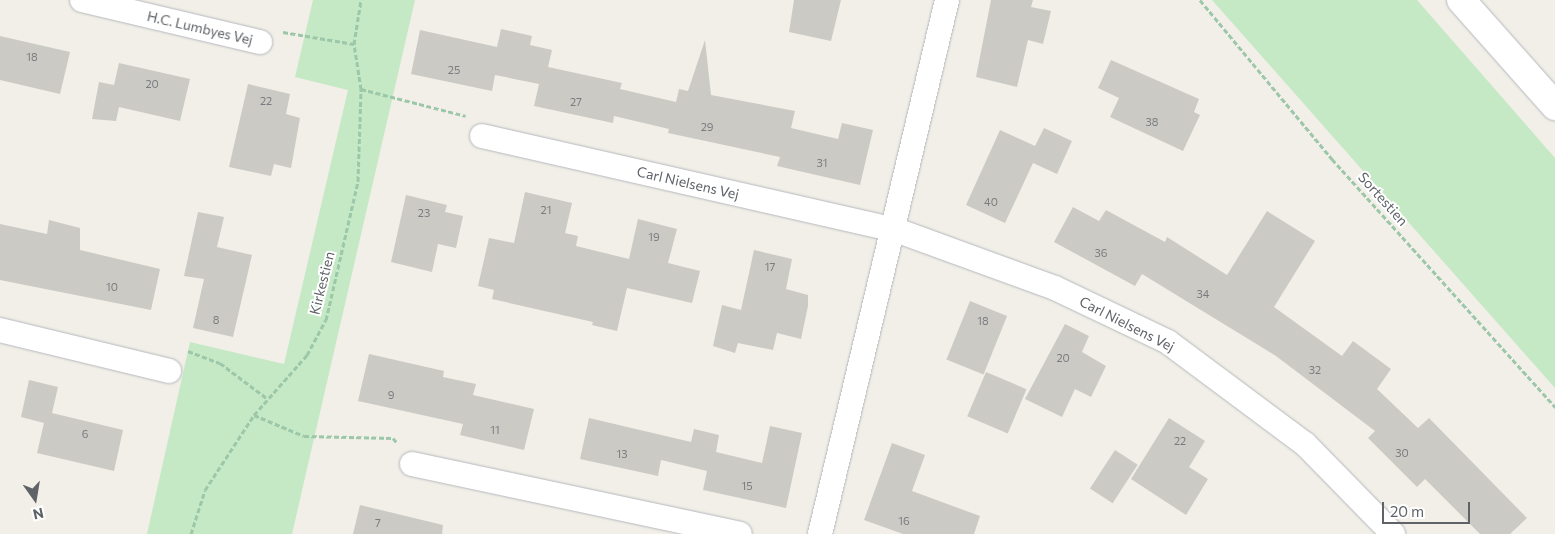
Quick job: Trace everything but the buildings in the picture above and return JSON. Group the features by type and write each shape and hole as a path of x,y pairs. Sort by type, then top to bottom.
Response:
{"street":[{"name":"H.C. Lumbyes Vej","path":"82,0 260,42"},
{"path":"820,534 894,230 947,0"},
{"path":"1461,0 1555,106"},
{"name":"Carl Nielsens Vej","path":"482,136 894,230 1055,288 1168,342 1305,444 1393,534"},
{"path":"0,330 169,371"},
{"path":"412,464 740,534"}],"path":[{"name":"Kirkestien","path":"191,534 205,490 254,415 307,355 326,320 358,181 361,89 354,44 361,0"},
{"name":"Sortestien","path":"1200,0 1332,159 1555,407"},
{"path":"260,42 275,30 354,44"},
{"path":"361,89 475,118 482,136"},
{"path":"169,371 187,351 220,363 268,399"},
{"path":"254,415 304,436 393,438 412,464"}],"green space":[{"path":"313,0 415,0 292,534 147,534 190,342 284,364 348,90 295,77"},
{"path":"1212,0 1417,0 1555,158 1555,388"}]}
